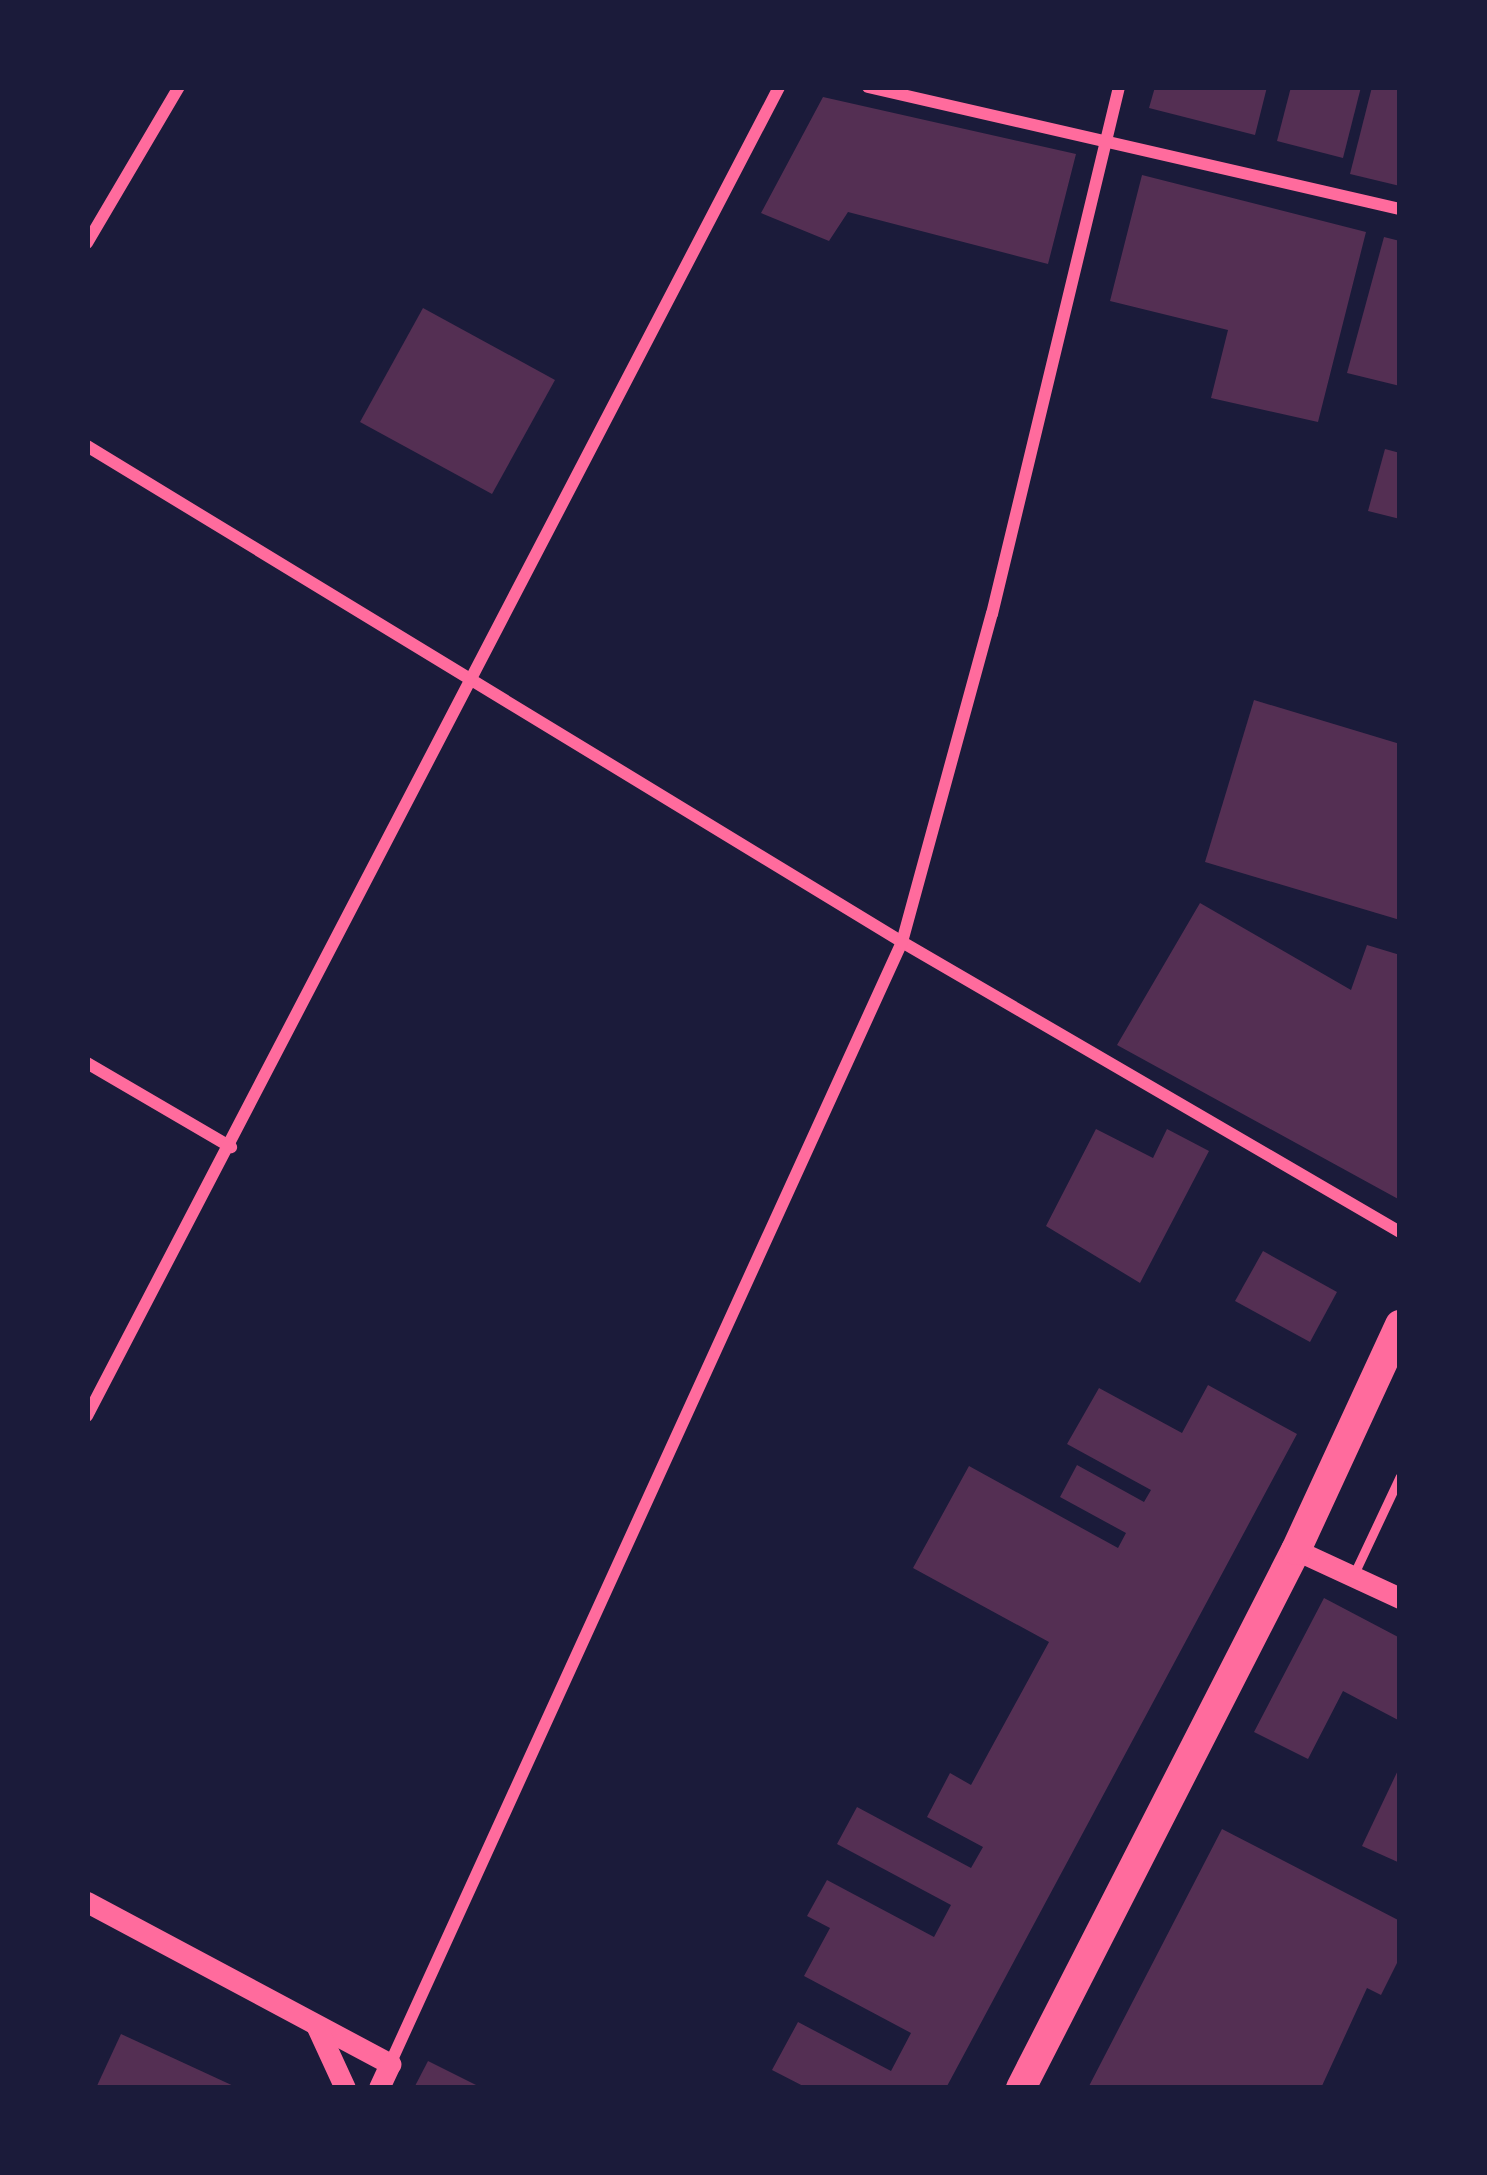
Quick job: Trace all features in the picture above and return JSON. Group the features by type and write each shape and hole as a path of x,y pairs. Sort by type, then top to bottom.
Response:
{"main road":[{"path":"1021,2088 1296,1550 1400,1325"}],"street":[{"path":"87,243 179,87"},
{"path":"87,1416 232,1147 469,676 779,87"},
{"path":"868,87 1400,209"},
{"path":"379,2088 902,942 1119,87"},
{"path":"87,446 902,942 1400,1232"},
{"path":"87,1063 232,1147"},
{"path":"1296,1550 1400,1598"},
{"path":"87,1902 390,2064"},
{"path":"316,2024 345,2088"}],"lane":[{"path":"1352,1576 1400,1476"}],"building":[{"path":"1155,87 1267,87 1255,135 1149,108"},
{"path":"1291,87 1361,87 1343,158 1277,141"},
{"path":"1372,87 1400,87 1400,186 1350,174"},
{"path":"823,97 1076,154 1048,264 848,212 829,241 761,213"},
{"path":"1142,175 1366,232 1318,422 1211,398 1228,330 1110,301"},
{"path":"1384,237 1400,241 1400,386 1347,373"},
{"path":"423,308 555,380 492,494 360,422"},
{"path":"1385,449 1400,453 1400,519 1368,511"},
{"path":"1254,700 1400,744 1400,920 1205,862"},
{"path":"1200,903 1351,990 1367,945 1400,955 1400,1200 1117,1045"},
{"path":"1096,1129 1153,1158 1167,1129 1209,1151 1140,1283 1046,1226"},
{"path":"1263,1251 1337,1292 1310,1342 1235,1301"},
{"path":"1208,1385 1297,1434 946,2088 807,2088 772,2070 798,2022 891,2071 911,2033 804,1976 830,1928 807,1916 827,1880 934,1937 951,1905 837,1844 857,1807 971,1868 983,1847 927,1817 950,1773 971,1785 1049,1642 913,1568 969,1466 1118,1548 1126,1533 1060,1497 1077,1465 1144,1502 1151,1490 1067,1444 1099,1388 1182,1433"},
{"path":"1324,1598 1400,1638 1400,1721 1343,1691 1308,1759 1254,1732"},
{"path":"1400,1766 1400,1863 1362,1846"},
{"path":"1222,1829 1400,1921 1400,1957 1381,1995 1367,1988 1321,2088 1088,2088"},
{"path":"121,2034 238,2088 96,2088"},
{"path":"428,2061 482,2088 414,2088"}]}
